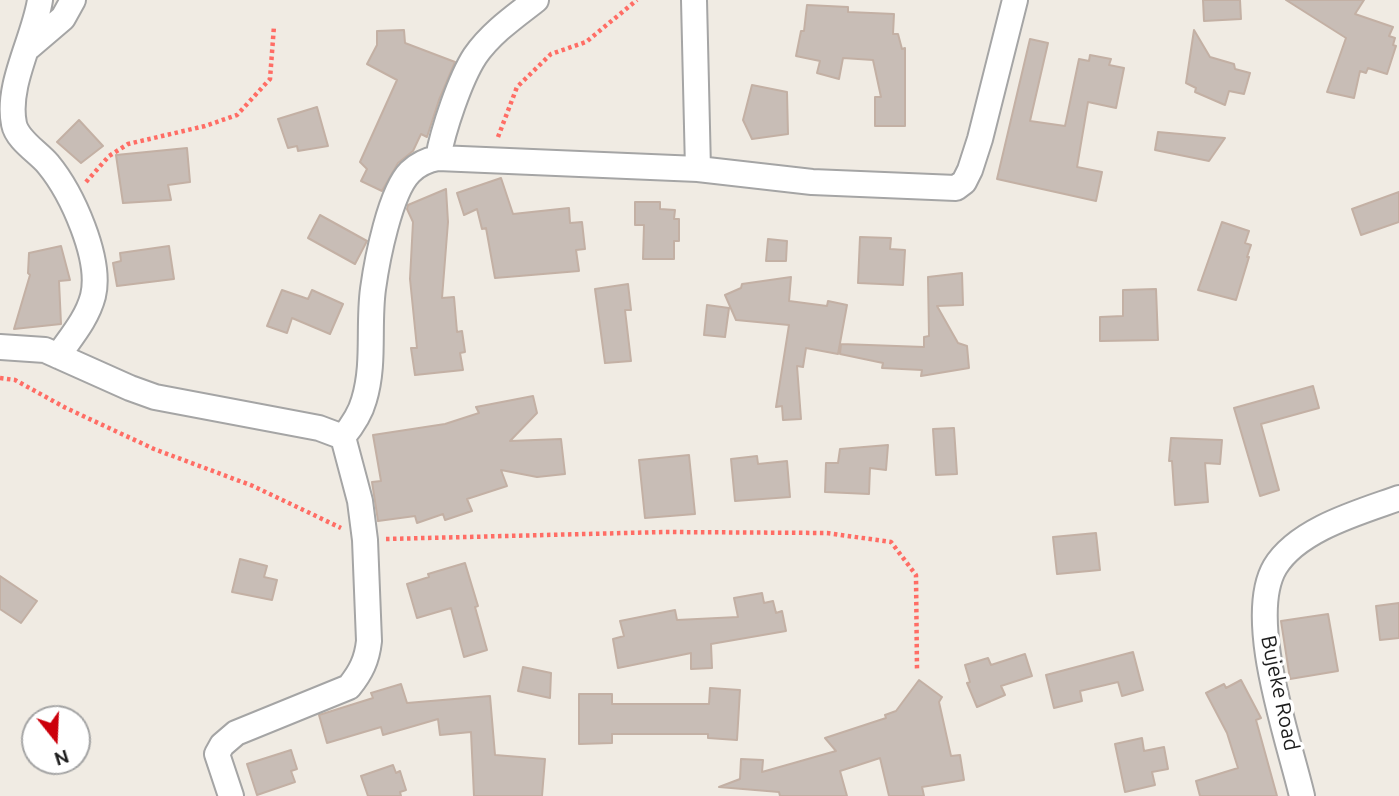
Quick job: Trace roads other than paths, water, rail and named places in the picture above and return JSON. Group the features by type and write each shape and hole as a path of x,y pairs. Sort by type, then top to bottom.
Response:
{"street":[{"path":"40,0 15,85 14,123 18,132 48,163 72,199 81,218 94,271 89,309 58,356"},
{"path":"28,48 63,18 73,0"},
{"path":"438,158 443,132 474,57 496,32 536,0"},
{"path":"694,0 698,169"},
{"path":"343,437 355,423 364,402 370,375 373,290 392,206 408,174 428,160 438,158 698,169 812,182 957,188 964,182 970,170 980,139 1015,0"},
{"path":"0,347 33,347 155,397 319,428 343,437"},
{"path":"231,796 217,754 222,744 236,733 349,687 360,674 367,658 369,641 365,540 360,501 343,437"},
{"name":"Bujeke Road","path":"1302,796 1279,709 1265,638 1268,588 1275,567 1287,554 1331,522 1399,499"}]}
